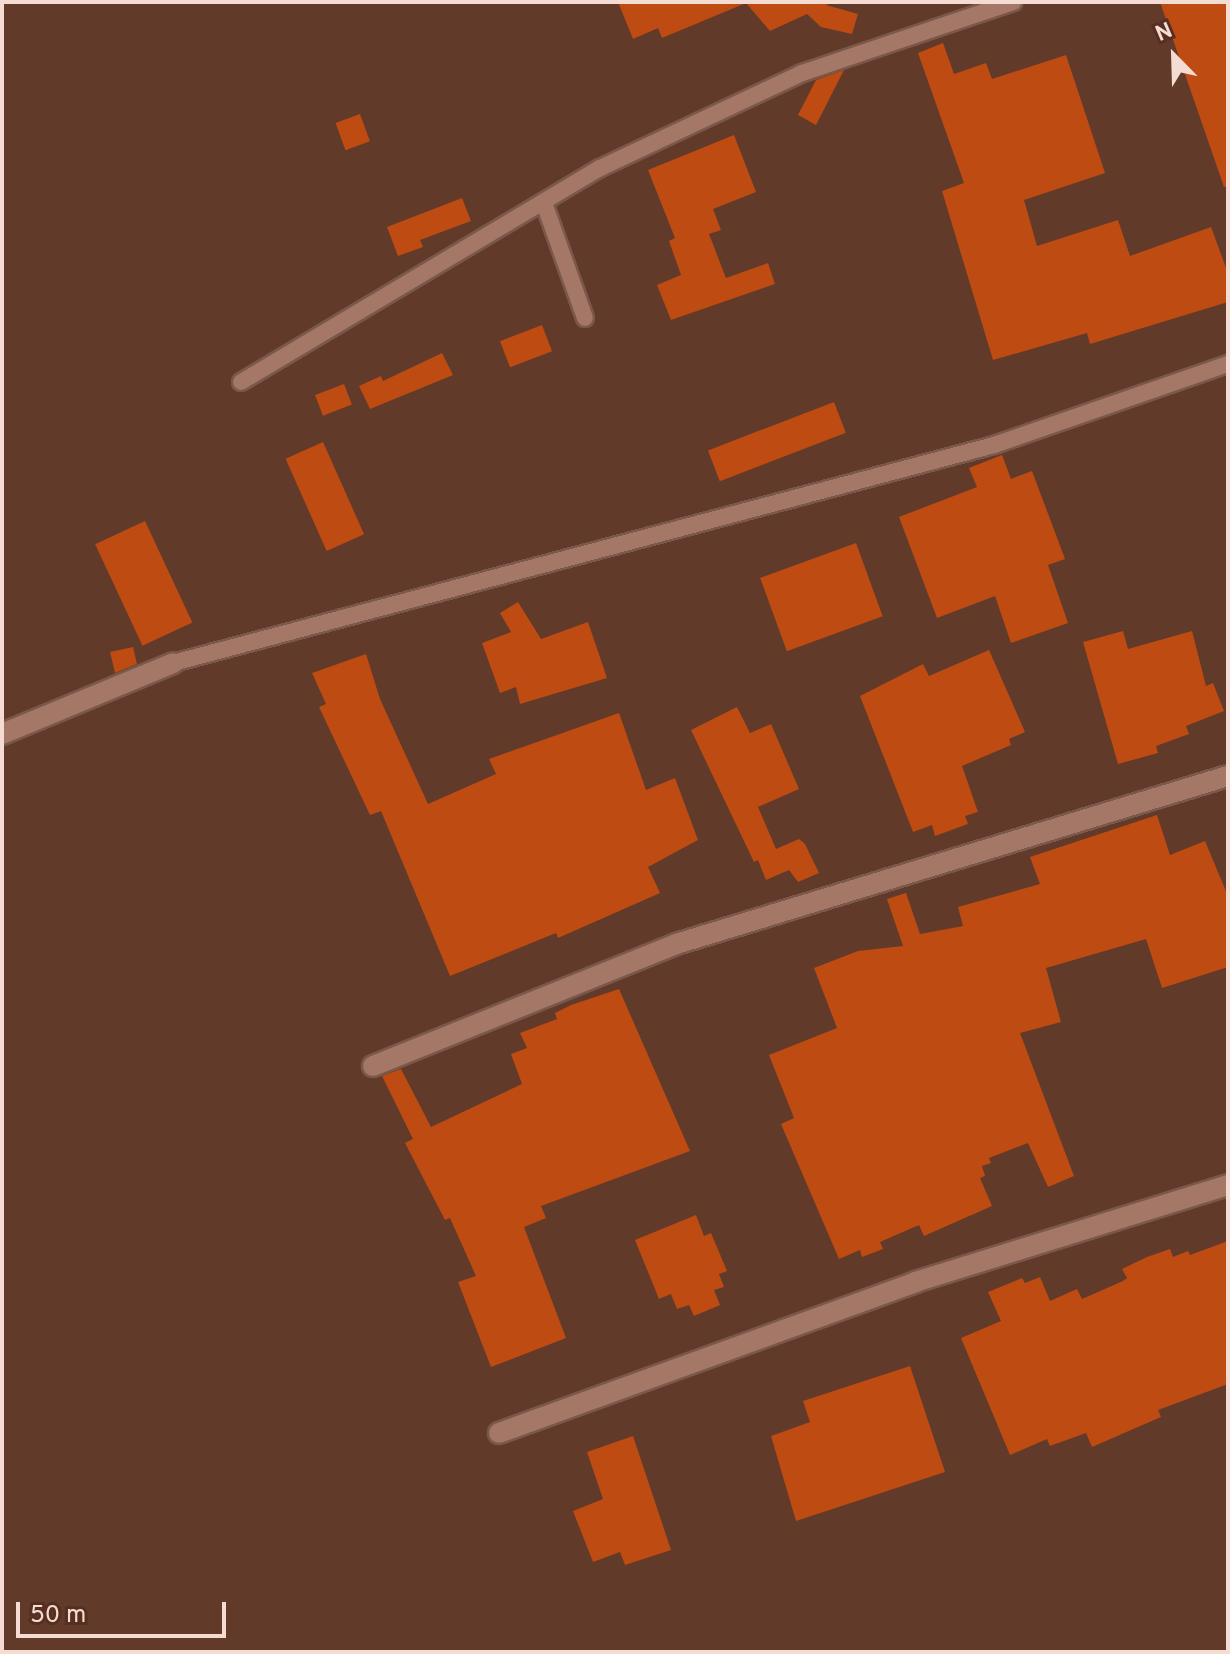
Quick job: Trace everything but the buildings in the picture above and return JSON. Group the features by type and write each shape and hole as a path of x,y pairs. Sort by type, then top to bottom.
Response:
{"street":[{"path":"2,734 173,663"},
{"path":"373,1066 676,944 1228,776"},
{"path":"499,1433 915,1282 1228,1185"}],"lane":[{"path":"241,382 600,168 802,73 1013,2"},
{"path":"544,203 585,318"},
{"path":"173,663 994,445 1228,364"}]}
